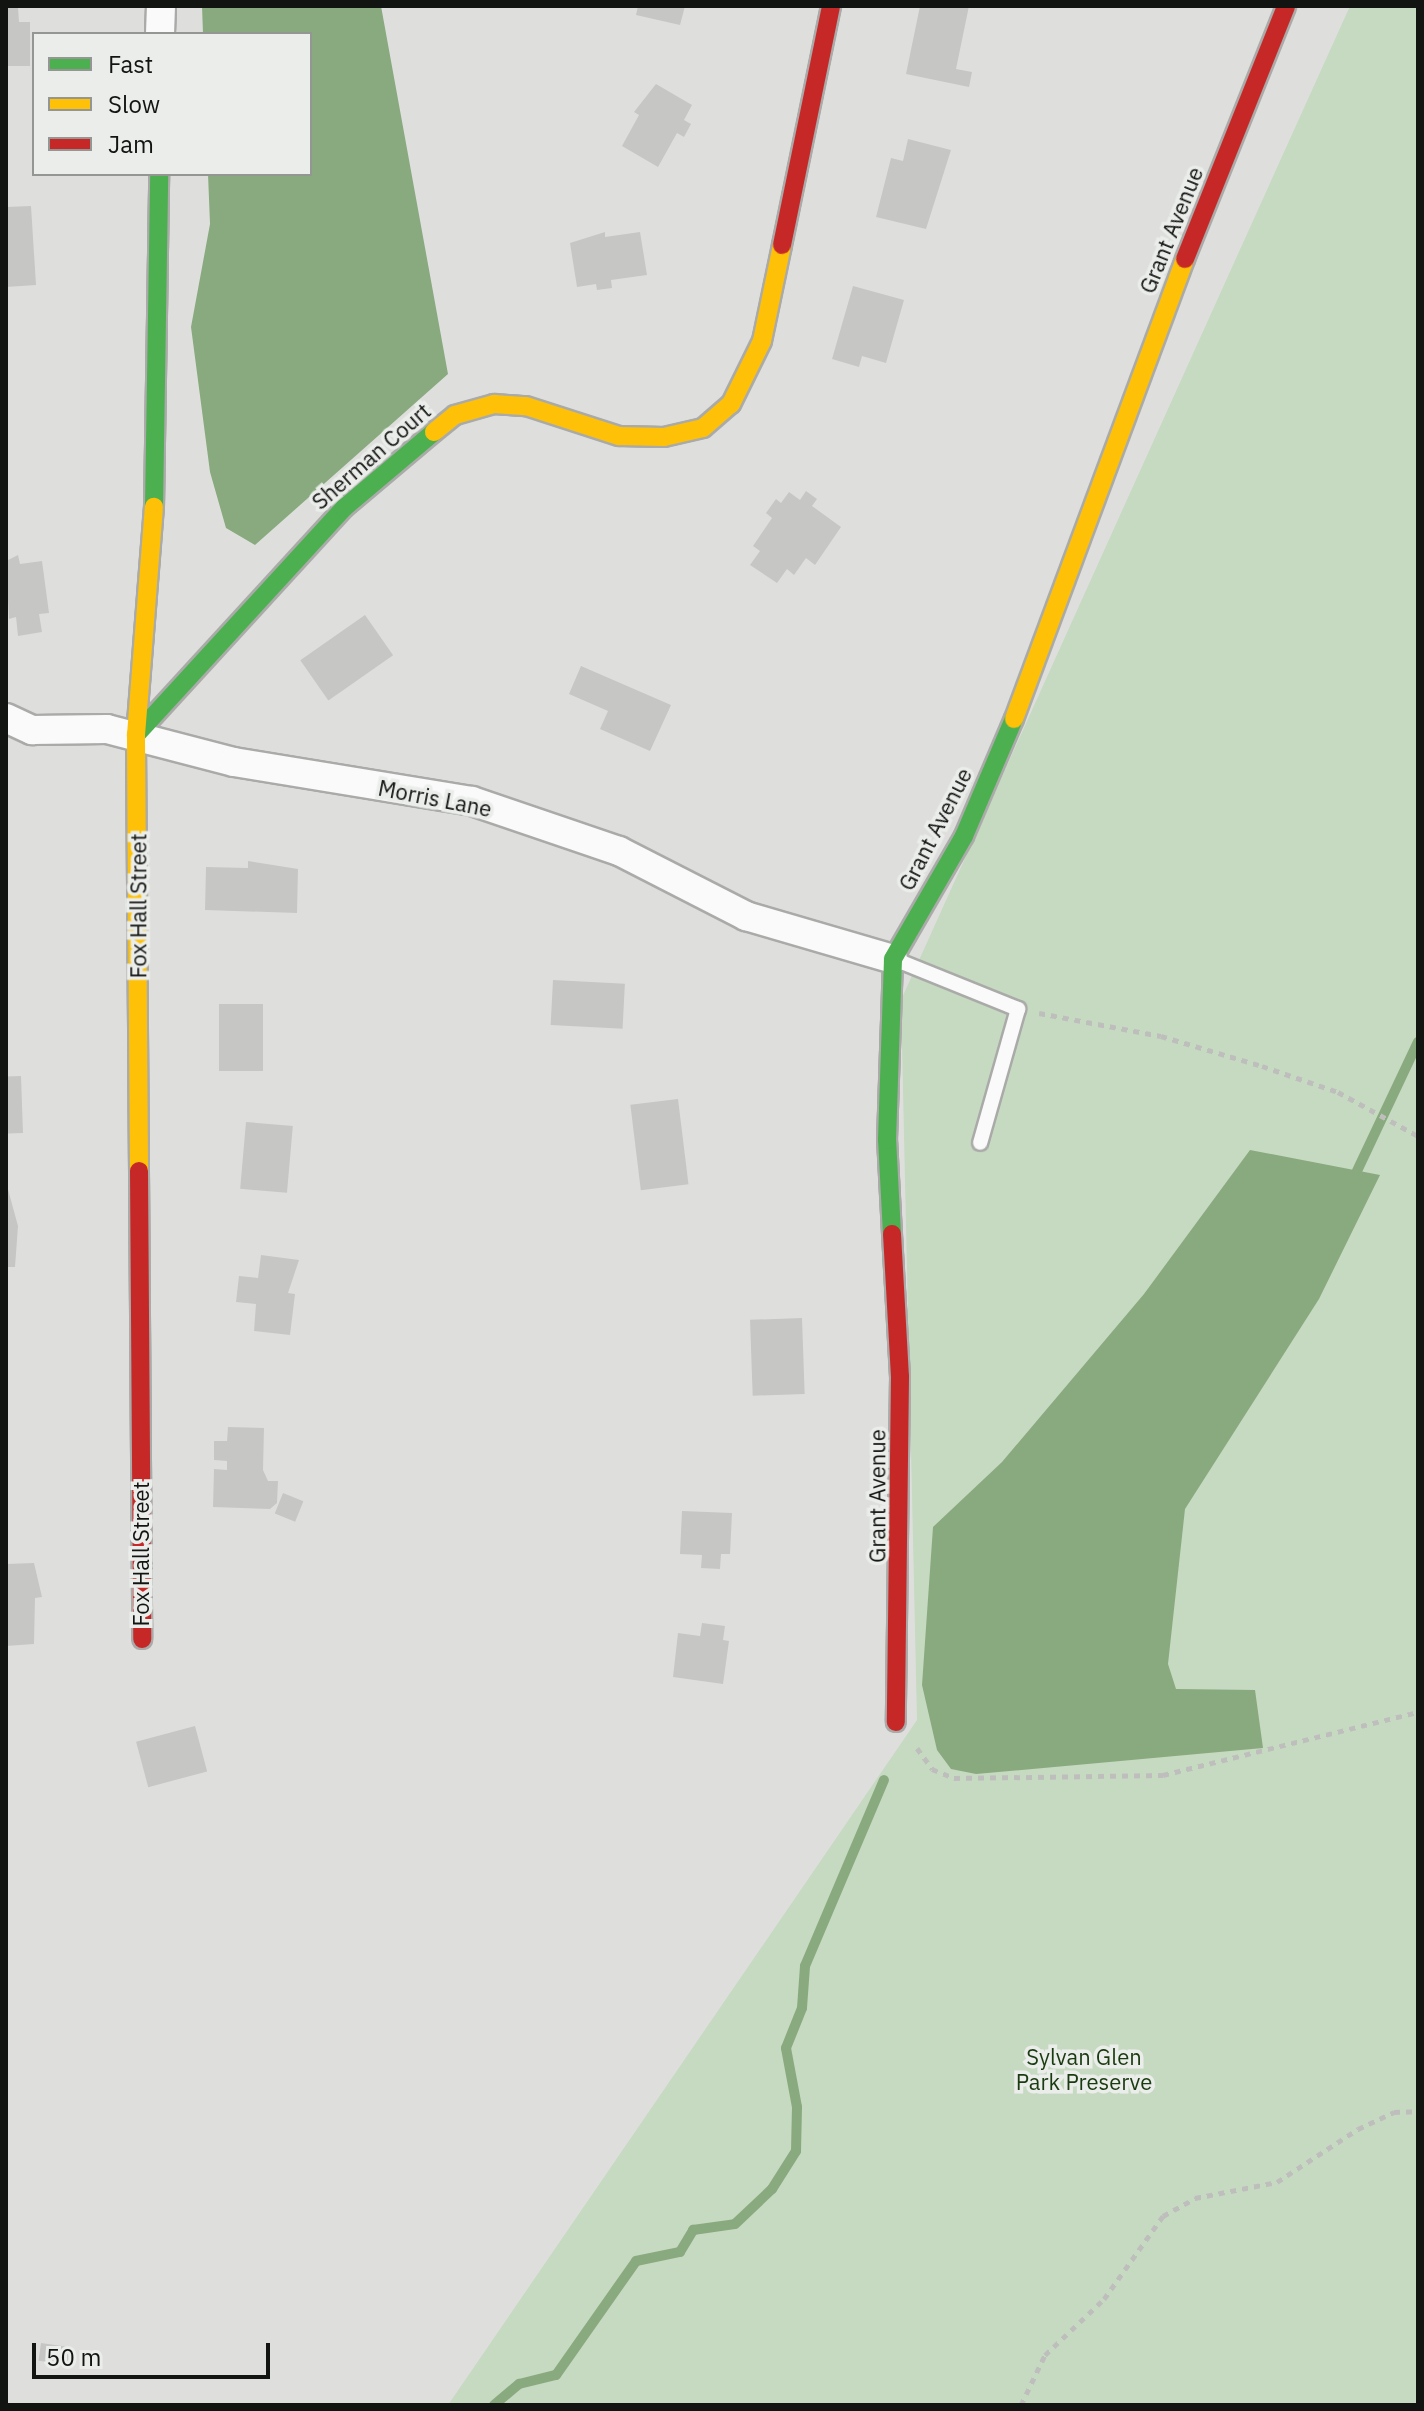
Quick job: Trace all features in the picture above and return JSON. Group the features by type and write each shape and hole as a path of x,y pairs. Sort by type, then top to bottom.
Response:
{"street":[{"path":"160,32 161,6"},
{"name":"Sherman Court","path":"136,735 344,508 455,415 494,404 526,406 619,436 664,437 703,428 731,404 762,341 831,6"},
{"name":"Grant Avenue","path":"896,1722 900,1377 887,1140 893,959 964,836 1043,652 1117,431 1286,6"},
{"name":"Fox Hall Street","path":"142,1639 136,735 155,491 159,176"},
{"name":"Morris Lane","path":"6,718 32,730 136,735 234,762 472,801 619,851 746,916 893,959"}],"lane":[{"path":"893,959 1018,1009 980,1143"}],"path":[{"path":"1018,1009 1161,1036 1262,1066 1338,1092 1418,1136"},
{"path":"896,1722 932,1769 954,1778 1078,1776 1214,1767 1418,1712"},
{"path":"1021,2405 1045,2355 1104,2299 1163,2216 1195,2198 1277,2182 1358,2129 1394,2112 1418,2111"}],"green space":[{"name":"Sylvan Glen Park Preserve","path":"1350,6 1418,6 1418,2405 448,2405 917,1720 901,1000"}],"shaded area":[{"path":"202,6 381,6 448,374 255,545 226,528 210,472 191,327 210,224 208,176 312,176 312,32 203,32"},
{"path":"1250,1150 1380,1175 1319,1299 1185,1509 1168,1664 1176,1689 1255,1690 1263,1748 976,1774 951,1769 937,1750 922,1685 933,1527 1002,1462 1144,1294"}],"building":[{"path":"638,6 685,6 680,25 636,15"},
{"path":"920,6 969,6 956,69 972,72 969,87 906,74"},
{"path":"6,7 18,7 19,22 30,22 30,66 6,66"},
{"path":"656,84 692,105 684,120 691,124 684,137 677,133 658,167 622,146 639,115 634,112"},
{"path":"908,139 951,150 926,229 876,217 891,158 903,161"},
{"path":"31,206 36,285 6,287 6,207"},
{"path":"605,232 605,237 640,232 647,275 611,280 612,288 597,290 596,284 577,287 570,243"},
{"path":"853,286 904,300 886,363 862,356 859,367 832,359"},
{"path":"806,491 817,499 812,506 841,527 815,565 806,558 794,575 787,569 777,583 750,565 760,551 753,546 772,518 766,513 776,499 781,503 789,492 800,500"},
{"path":"18,555 20,564 42,561 49,613 39,614 42,632 18,636 16,617 9,619 6,561"},
{"path":"365,615 393,655 328,700 300,660"},
{"path":"581,666 671,705 650,751 600,729 608,711 569,694"},
{"path":"248,861 298,869 297,913 205,910 206,867 248,868"},
{"path":"553,980 625,984 623,1029 551,1025"},
{"path":"219,1004 263,1004 263,1071 219,1071"},
{"path":"21,1076 23,1133 8,1133 6,1077"},
{"path":"678,1099 688,1184 641,1190 630,1105"},
{"path":"246,1122 293,1126 287,1193 240,1189"},
{"path":"6,1182 18,1226 15,1267 6,1267"},
{"path":"261,1255 299,1260 288,1293 295,1294 290,1335 254,1331 256,1304 236,1302 239,1276 258,1278"},
{"path":"802,1318 805,1394 753,1396 750,1320"},
{"path":"228,1427 264,1428 263,1470 268,1481 278,1481 277,1503 270,1509 213,1507 214,1469 227,1470 227,1461 214,1460 214,1441 227,1441"},
{"path":"283,1493 303,1501 295,1522 275,1513"},
{"path":"682,1511 732,1513 730,1554 721,1554 720,1569 701,1568 702,1555 680,1554"},
{"path":"34,1563 42,1597 35,1598 34,1644 6,1646 6,1564"},
{"path":"702,1623 725,1626 723,1640 729,1641 723,1684 673,1677 678,1633 700,1636"},
{"path":"195,1726 207,1771 148,1787 136,1742"},
{"path":"41,2343 71,2347 68,2365 38,2361"}],"waterway":[{"path":"1357,1171 1418,1042"},
{"path":"494,2405 519,2384 556,2375 636,2261 680,2252 693,2230 735,2224 772,2189 796,2151 797,2107 786,2048 802,2008 805,1966 884,1780"}],"traffic: fast":[{"path":"154,507 159,176"},
{"path":"136,735 344,508 434,432"},
{"path":"892,1234 887,1140 893,959 964,836 1014,719"}],"traffic: slow":[{"path":"434,432 455,415 494,404 526,406 619,436 664,437 703,428 731,404 762,341 782,245"},
{"path":"1014,719 1185,259"},
{"path":"139,1171 136,735 154,507"}],"traffic: jam":[{"path":"782,245 831,6"},
{"path":"1185,259 1286,6"},
{"path":"139,1171 142,1639"},
{"path":"892,1234 900,1377 896,1722"}]}
